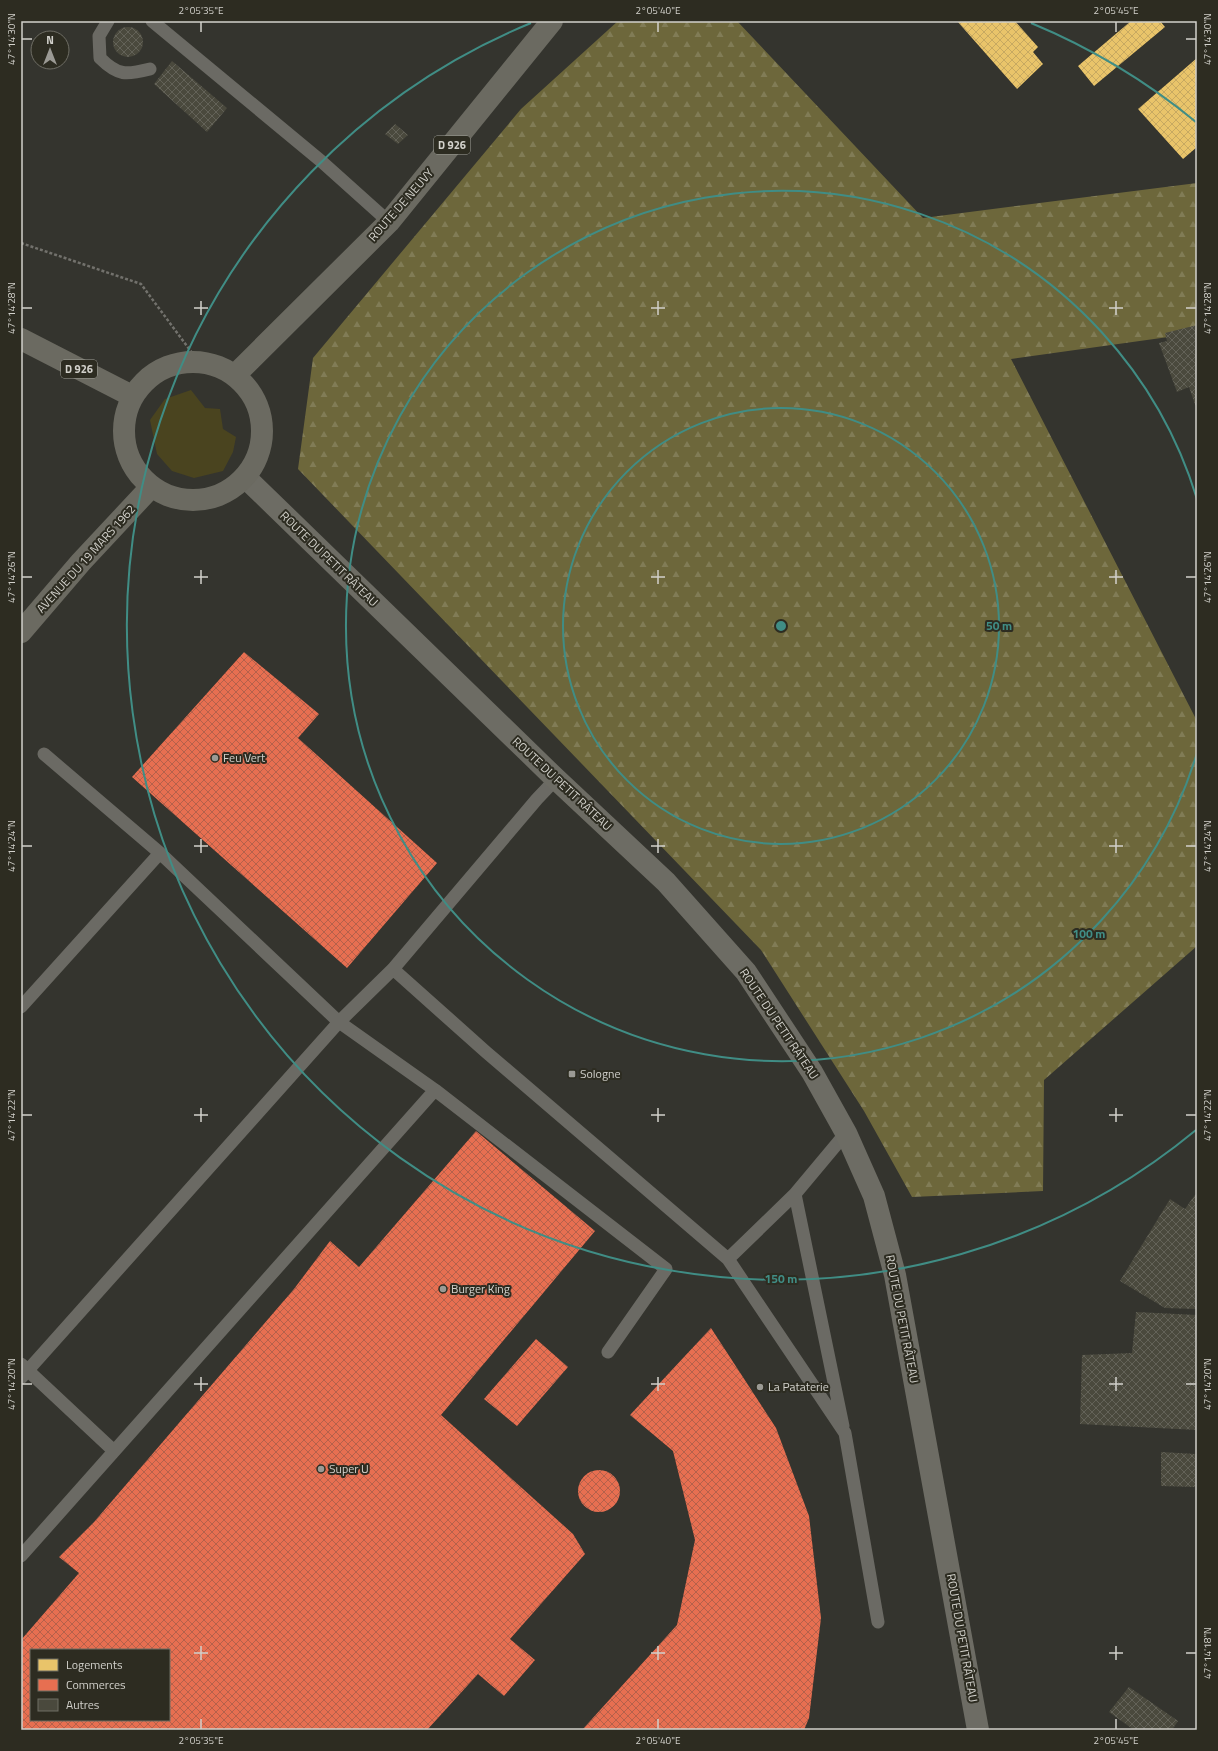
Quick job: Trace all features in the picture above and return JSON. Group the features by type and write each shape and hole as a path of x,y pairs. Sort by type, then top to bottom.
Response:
{"main road":[{"name":"ROUTE DE NEUVY","path":"235,375 389,222 552,21"},
{"name":"D 926","path":"21,339 132,396"},
{"path":"198,361 218,365 235,375 251,392 260,412 263,436 257,458 245,477 229,491 210,498 190,500 169,496 151,487 137,472 127,455 123,435 125,415 132,396 144,380 160,369 179,362 198,361"},
{"name":"AVENUE DU 19 MARS 1962","path":"21,632 81,562 151,487"}],"street":[{"name":"ROUTE DU PETIT RÂTEAU","path":"245,477 556,779 666,882 746,972 812,1072 846,1133 874,1196 895,1275 978,1730"}],"lane":[{"path":"108,21 99,36 100,58 112,70 132,74 150,69"},
{"path":"152,21 321,161 389,222"},
{"path":"44,754 160,853 339,1022 435,1090 666,1269 608,1352"},
{"path":"114,1451 23,1371 339,1022 393,969 537,798 556,779"},
{"path":"21,1007 160,853"},
{"path":"393,969 486,1052 728,1259 845,1433"},
{"path":"21,1556 435,1090"},
{"path":"728,1259 795,1194 846,1133"},
{"path":"795,1194 845,1433 878,1622"}],"path":[{"path":"21,243 141,284 198,361"}],"shaded area":[{"path":"191,390 205,408 220,409 223,429 236,437 233,452 223,471 194,478 172,471 157,454 150,420 165,399"}],"green space":[{"path":"618,21 737,21 923,218 1197,183 1197,333 1011,359 1197,721 1197,946 1044,1080 1043,1191 912,1197 864,1111 761,950 298,469 313,358 521,109"}],"building: Logements":[{"path":"957,21 1015,21 1038,47 1033,52 1043,64 1017,89"},
{"path":"1131,21 1160,21 1165,27 1094,86 1078,66"},
{"path":"1197,58 1197,147 1183,159 1138,109"}],"building: Commerces":[{"path":"244,652 319,714 298,738 437,863 347,968 132,777"},
{"name":"Super U","path":"476,1131 595,1231 441,1415 573,1534 585,1554 510,1639 535,1660 504,1696 478,1674 427,1730 21,1730 21,1640 79,1573 59,1557 94,1522 294,1289 330,1241 359,1267"},
{"path":"711,1328 776,1428 809,1516 821,1618 809,1718 804,1730 582,1730 677,1625 695,1540 673,1451 630,1415"},
{"path":"536,1339 568,1367 517,1426 484,1399"},
{"path":"595,1470 603,1470 611,1473 617,1479 620,1491 617,1503 611,1509 603,1512 595,1512 587,1509 581,1503 578,1495 578,1487 581,1479 587,1473"}],"building: Autres":[{"path":"128,27 139,31 143,42 139,53 128,57 117,53 113,42 117,31"},
{"path":"172,61 227,108 207,132 154,84"},
{"path":"395,124 408,135 398,144 385,134"},
{"path":"1197,325 1197,410 1189,387 1177,392 1159,343 1167,341 1165,333"},
{"path":"1197,1192 1197,1309 1165,1308 1120,1281 1170,1199 1185,1209"},
{"path":"1136,1312 1197,1315 1197,1430 1080,1424 1082,1355 1132,1353"},
{"path":"1161,1452 1196,1454 1195,1487 1161,1486"},
{"path":"1129,1687 1178,1721 1172,1730 1134,1730 1109,1712"}],"place":[{"name":"Feu Vert","path":"215,758"},
{"name":"Sologne","path":"572,1074"},
{"name":"Burger King","path":"443,1289"},
{"name":"La Pataterie","path":"760,1387"},
{"name":"Super U","path":"321,1469"}]}
